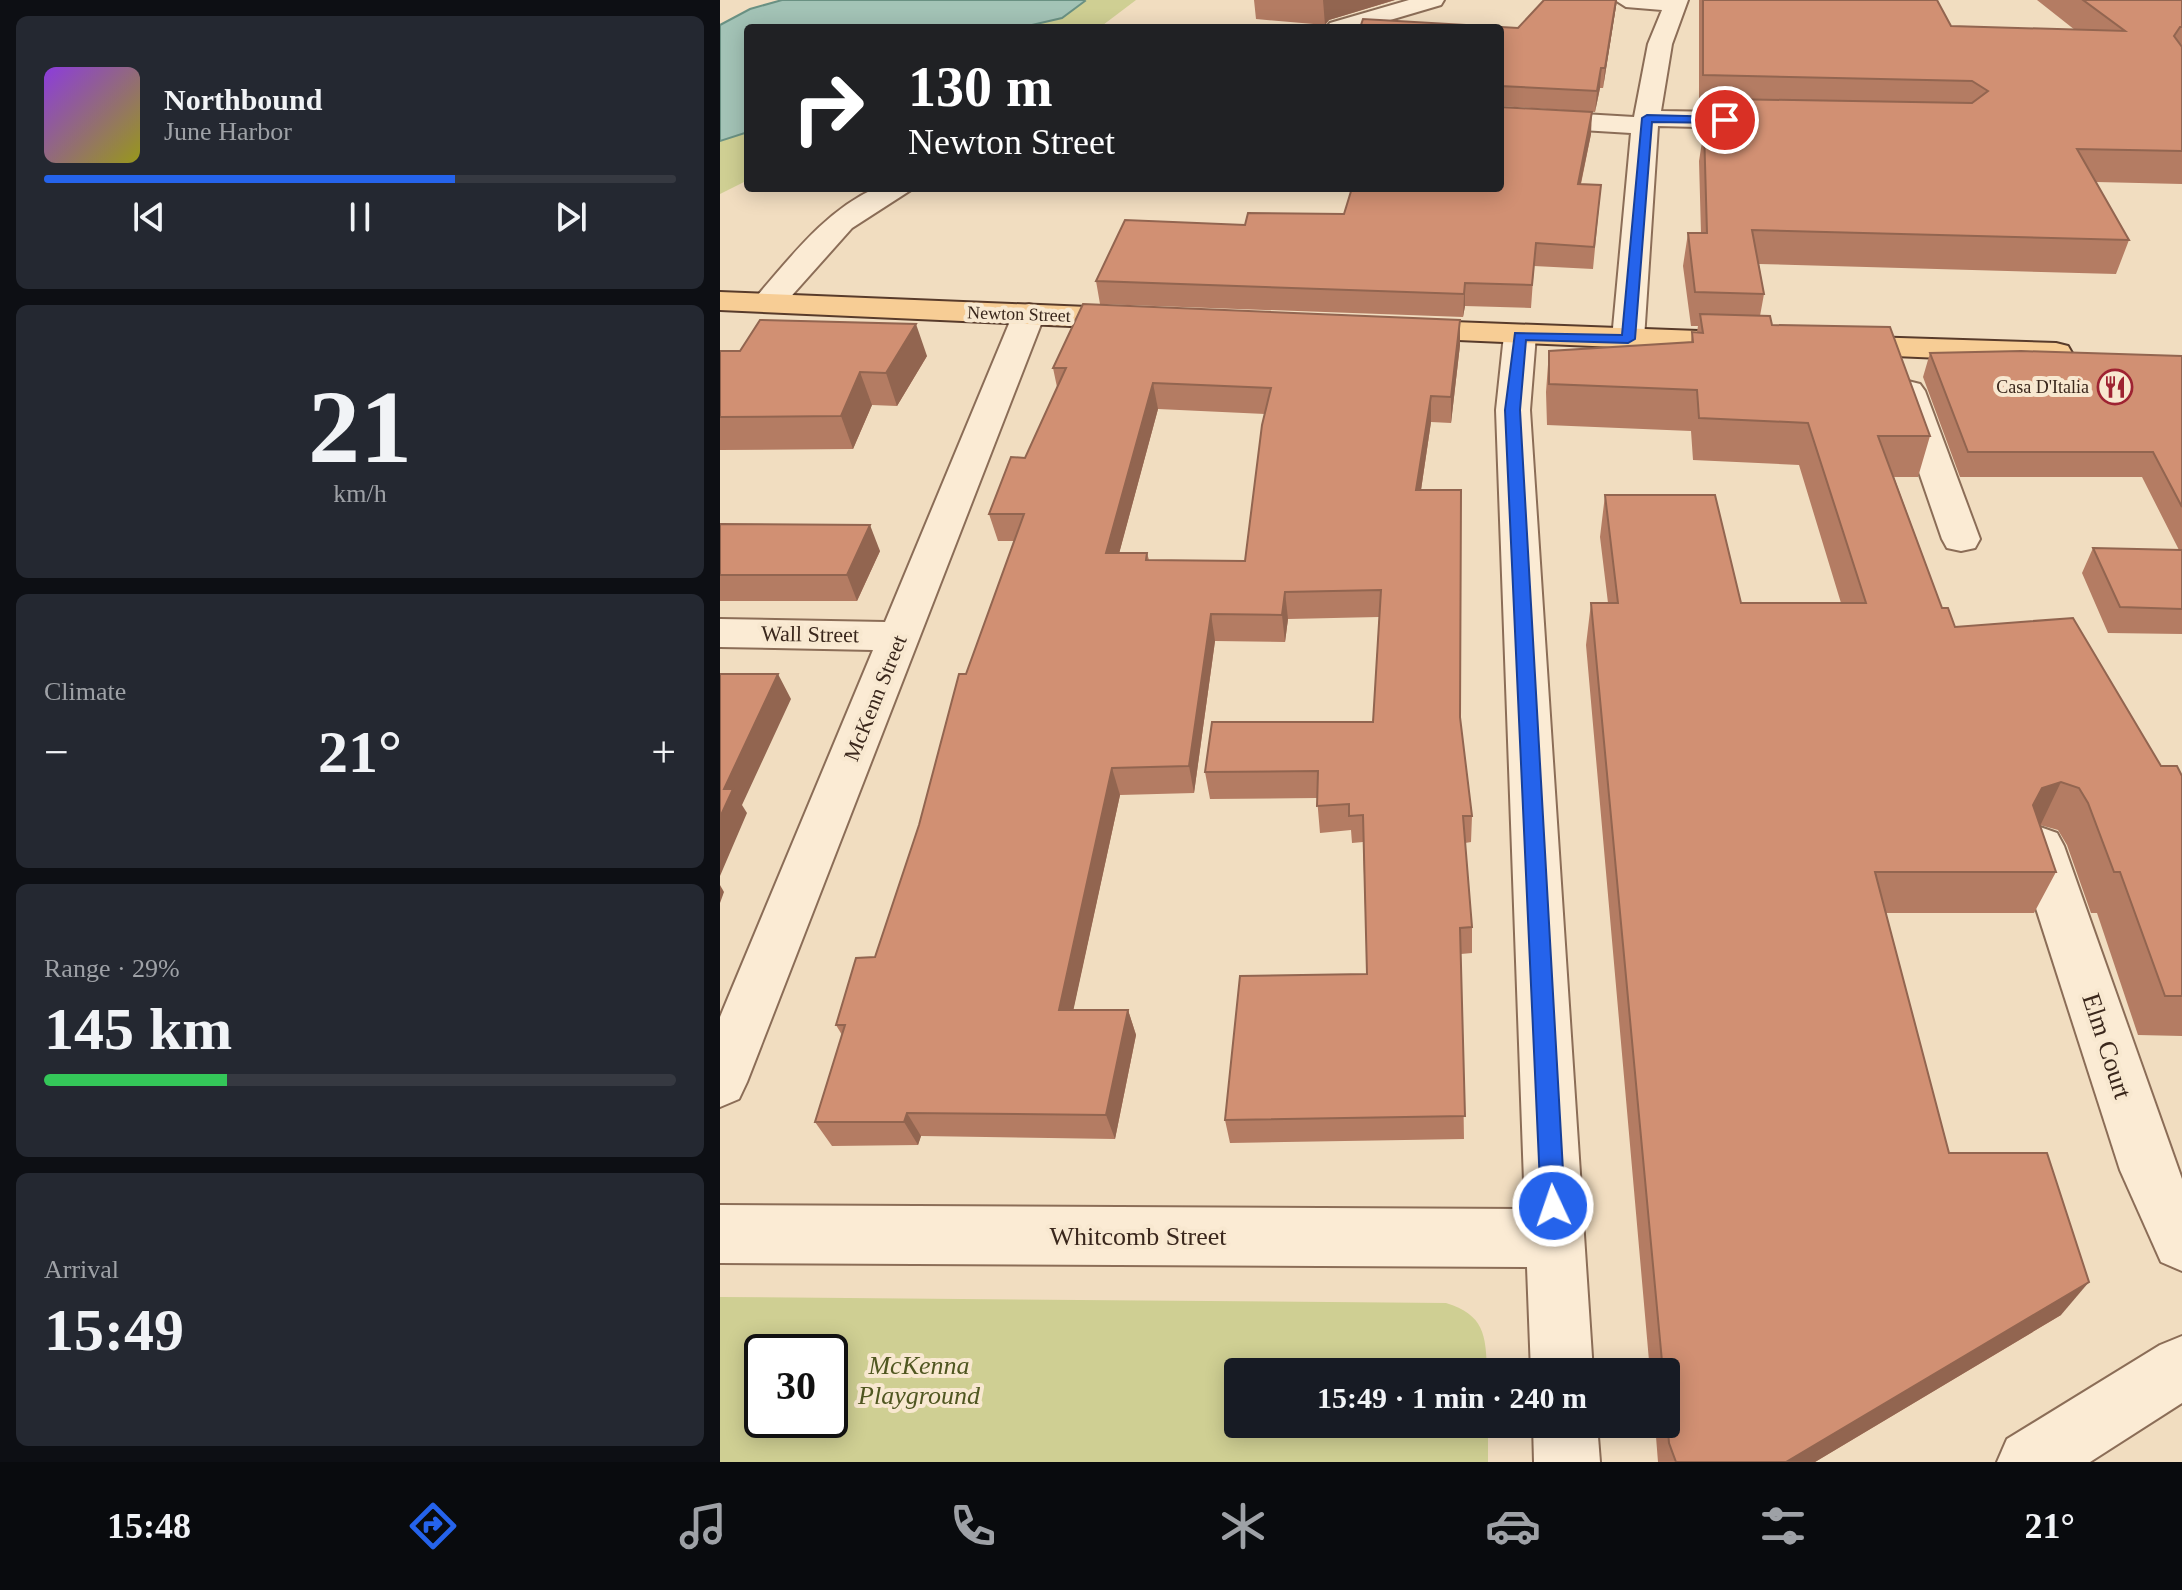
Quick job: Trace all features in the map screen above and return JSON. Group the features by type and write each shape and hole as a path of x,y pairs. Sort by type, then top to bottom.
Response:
{"main road":[{"name":"Newton Street","path":"720,301 1172,321"},
{"path":"1377,329 2090,355"}],"street":[{"path":"1352,24 1433,0"},
{"path":"1626,0 1676,2 1660,44 1646,122 1628,339"},
{"path":"1504,117 1646,122 1802,121"},
{"path":"767,304 845,217 870,200 890,192"},
{"name":"McKenn Street","path":"720,1082 1029,314"},
{"path":"1520,335 1513,410 1561,1358"},
{"path":"1892,347 1961,539"},
{"name":"Wall Street","path":"720,633 900,636"},
{"name":"Elm Court","path":"2040,846 2148,1170 2182,1242"},
{"name":"Whitcomb Street","path":"720,1234 1555,1238"},
{"path":"2049,1458 2182,1367"},
{"path":"1566,1438 1567,1462"}],"green space":[{"path":"1084,0 1136,0 1104,24 1036,24 1062,18"},
{"path":"744,133 744,182 720,194 720,141"},
{"name":"McKenna Playground","path":"720,1297 1446,1303 1475,1320 1484,1337 1486,1358 1224,1358 1224,1438 1488,1438 1488,1462 720,1462"}],"shaded area":[{"path":"782,0 1085,1 1062,18 1036,24 744,24 744,133 720,141 720,25 750,9"}],"building":[{"path":"1544,0 1616,0 1605,68 1601,68 1597,91 1504,86 1504,27 1518,28"},
{"path":"1703,0 1937,0 1951,26 2125,31 2083,0 2182,0 2182,27 2174,36 2182,47 2182,151 2077,149 2129,240 1752,230 1764,294 1695,292 1688,233 1707,233 1704,129 1728,127 1726,99 1972,103 1988,91 1972,81 1703,75"},
{"path":"1363,19 1449,24 1361,24"},
{"path":"1504,107 1592,112 1578,184 1601,185 1594,247 1536,243 1532,285 1465,283 1464,294 1096,281 1125,220 1245,225 1248,213 1344,214 1351,192 1504,192"},
{"path":"1083,304 1460,320 1451,397 1431,396 1416,490 1461,490 1460,717 1472,816 1463,816 1472,927 1460,928 1465,1116 1225,1120 1240,976 1367,974 1363,815 1349,816 1349,804 1317,806 1318,771 1205,772 1212,722 1373,722 1381,590 1285,592 1282,615 1211,614 1189,766 1112,768 1059,1010 1128,1010 1106,1115 907,1113 904,1122 815,1122 845,1025 836,1025 856,958 875,957 919,825 959,674 966,674 1024,514 989,514 1011,457 1025,458 1066,368 1053,368","holes":["1153,383 1271,388 1262,425 1245,561 1146,560 1147,553 1106,553"]},
{"path":"1700,314 1770,316 1772,325 1890,327 1930,436 1878,436 1942,608 1948,608 1955,627 2073,618 2161,766 2177,766 2182,776 2182,996 2165,996 2120,872 2114,872 2088,803 2079,788 2061,782 2042,788 2033,805 2056,872 1875,872 1949,1153 2047,1153 2089,1282 1786,1462 1676,1462 1669,1443 1669,1438 1680,1438 1680,1358 1662,1358 1591,603 1618,603 1605,495 1715,495 1741,603 1866,603 1808,423 1699,418 1697,390 1549,384 1549,351 1693,342 1692,332 1703,333"},
{"path":"760,320 916,324 886,373 860,372 841,416 720,417 720,351 740,351"},
{"path":"2021,351 2182,356 2182,507 2153,452 1968,452 1930,353"},
{"path":"720,524 870,525 847,575 720,575"},
{"path":"2093,548 2182,550 2182,609 2120,607"},
{"path":"720,674 778,674 724,789 733,789 720,817"}],"place":[{"name":"Casa D'Italia","path":"2115,387"}],"route":[{"path":"1553,1206 1512,394 1520,335 1628,339 1647,118 1725,120"}]}
